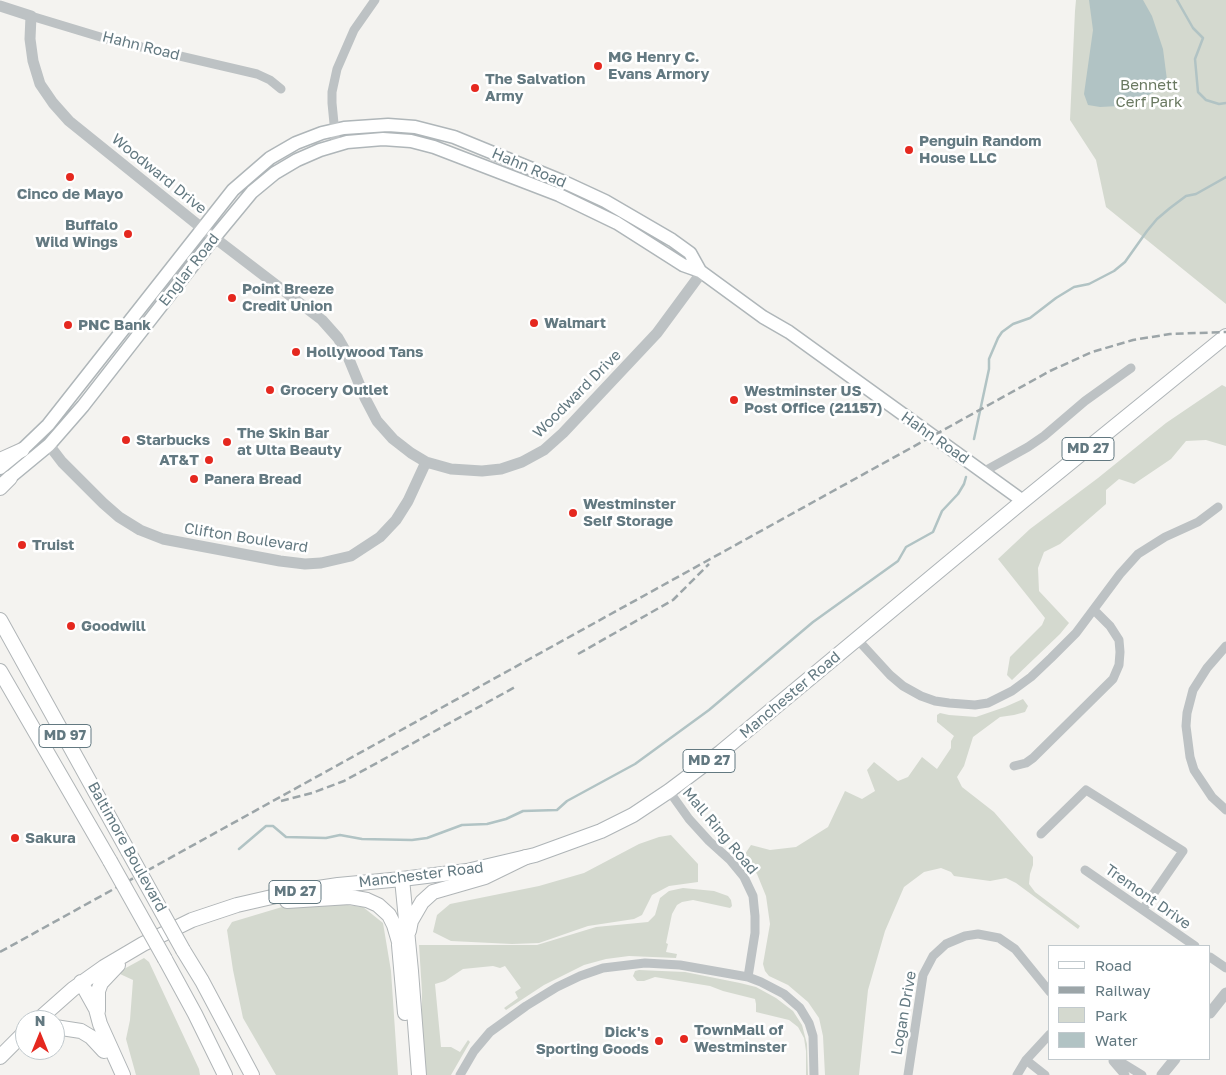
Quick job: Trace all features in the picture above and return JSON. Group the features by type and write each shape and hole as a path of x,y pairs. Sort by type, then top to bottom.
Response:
{"main road":[{"name":"Hahn Road","path":"334,130 372,125 402,126 430,130 454,138 605,201 672,240 690,253 701,272"},
{"name":"Englar Road","path":"0,468 48,425 234,190 270,158 296,143 334,130"},
{"name":"Hahn Road","path":"336,144 383,139 411,141 434,147 559,195 618,223 683,265 701,272 763,317 789,332 1024,501"},
{"name":"Englar Road","path":"3,484 49,445 83,406 252,192 275,173 297,160 336,144"},
{"name":"Manchester Road","path":"131,951 192,920 237,905 298,891 468,871 526,857 601,831 632,815 669,791 721,752 1222,339"},
{"path":"0,460 22,450"},
{"name":"Baltimore Boulevard","path":"0,620 252,1075"},
{"name":"Baltimore Boulevard","path":"0,671 110,861 195,1014 225,1075"},
{"path":"403,941 411,921 422,902 433,892 485,877 526,857"},
{"path":"398,879 410,1075"},
{"path":"237,905 249,906 272,902 350,896 378,905 389,915 403,941 420,1075"},
{"path":"100,1024 97,1005 98,990 101,983 131,951"},
{"name":"MD 27","path":"49,1010 77,985 131,951"},
{"path":"77,985 96,1009 100,1024 123,1075"},
{"path":"77,985 114,1075"},
{"path":"195,1014 218,1075"},
{"path":"65,1029 81,1031 91,1037 104,1050"},
{"path":"0,1057 15,1042"},
{"path":"0,1057 15,1044"}],"street":[{"path":"336,144 332,92 337,69 354,30 375,0"},
{"name":"Hahn Road","path":"0,6 107,39 257,74 270,80 280,89"},
{"name":"Woodward Drive","path":"31,16 30,40 33,61 40,84 52,103 69,121 214,238 305,306 329,327 346,352 365,398 377,421 393,439 426,462 452,469 482,472 501,469 522,462 544,450 563,433 657,333 701,272"},
{"path":"983,472 1044,436 1085,402 1132,368"},
{"name":"Clifton Boulevard","path":"49,445 62,462 103,503 124,521 140,530 163,539 304,564 328,562 351,556 380,537 396,520 408,501 426,462"},
{"path":"857,639 903,686 921,696 942,702 975,705 997,700 1012,692 1031,677 1076,633 1120,574 1138,554 1158,541 1198,522 1218,507"},
{"path":"1014,766 1033,758 1113,679 1120,652 1118,640 1110,626 1094,610"},
{"path":"1226,646 1207,668 1193,690 1186,726 1190,757 1194,770 1212,797 1226,810"},
{"path":"1041,834 1086,790 1183,851 1143,909"},
{"name":"Mall Ring Road","path":"669,791 709,841 730,860 744,878 753,896 755,933 748,977"},
{"name":"Tremont Drive","path":"1085,870 1194,945"},
{"name":"Logan Drive","path":"908,1075 923,975 933,956 946,944 965,936 978,934 999,938 1015,949 1048,990"},
{"path":"1211,958 1226,968"},
{"path":"460,1075 474,1051 497,1026 557,987 591,971 628,964 663,964 698,968 748,977 779,991 792,1000 804,1013 809,1023 813,1036 814,1075"},
{"path":"1211,1013 1226,992"},
{"path":"1017,1075 1026,1060 1048,1036"},
{"path":"1026,1060 1046,1075"},
{"path":"1113,1060 1125,1075"},
{"path":"1113,1060 1124,1064 1142,1075"},
{"path":"1162,1075 1174,1060"}],"green space":[{"name":"Bennett Cerf Park","path":"1076,0 1226,0 1226,304 1106,207 1096,160 1070,120"},
{"path":"1222,385 1226,387 1226,446 1206,440 1186,441 1171,459 1134,484 1119,479 1106,490 1106,504 1060,544 1044,552 1038,568 1039,591 1069,623 1012,680 1007,675 1010,657 1042,625 1045,618 998,559 1030,529 1098,478 1166,423"},
{"path":"1023,699 1028,706 1025,712 1000,717 973,737 964,766 957,777 962,787 994,812 1033,857 1029,884 1035,892 1080,926 1078,929 1016,883 1006,878 990,881 954,876 951,872 941,868 924,872 904,887 885,931 868,990 859,1075 825,1075 823,1036 819,1018 808,1002 788,985 769,976 765,971 763,964 770,924 766,896 757,874 743,857 751,845 770,850 796,847 828,827 845,791 862,799 875,791 867,770 874,762 898,781 908,777 922,757 937,769 951,748 951,741 954,736 937,722 937,715 940,713 976,717"},
{"path":"671,835 698,864 698,882 669,886 652,895 642,915 634,919 588,926 539,943 512,944 451,941 433,932 437,915 450,904 539,886 584,873 639,844"},
{"path":"683,888 714,891 728,896 732,906 730,908 693,900 677,905 672,914 666,943 668,944 666,952 677,954 676,958 629,956 606,959 584,965 544,985 506,1010 504,1008 518,998 515,992 521,988 505,966 500,968 493,966 463,969 445,981 435,984 441,1047 451,1047 460,1052 468,1040 470,1042 451,1075 423,1075 421,1048 422,992 419,945 537,945 596,927 648,922 655,915 660,898 669,891"},
{"path":"325,902 363,907 383,923 391,971 398,1075 276,1075 243,1018 227,930 232,922 282,907"},
{"path":"144,958 149,962 199,1069 200,1075 136,1075 126,1039 130,1020 133,980 120,974 124,969"},
{"path":"635,971 685,972 740,983 756,987 776,998 793,1011 802,1025 807,1044 808,1075 806,1075 804,1038 798,1027 789,1020 756,1012 755,999 710,986 655,977 644,981 637,981 633,976"}],"water":[{"path":"1089,0 1143,0 1152,16 1163,49 1166,84 1139,101 1119,106 1100,107 1088,105 1084,94 1093,30"}],"waterway":[{"path":"1177,0 1193,28 1203,38 1195,59 1198,92 1206,100 1219,104 1226,103"},
{"path":"974,439 989,369 989,359 1002,332 1013,324 1030,318 1074,287 1089,284 1114,271 1125,262 1157,219 1170,208 1186,196 1196,194 1226,177"},
{"path":"239,849 266,826 273,826 286,837 326,838 340,835 362,839 412,840 427,838 462,825 487,824 506,819 523,811 557,810 567,801 635,764 709,710 813,622 898,561 906,547 933,532 942,511 958,494 966,477"}],"railway":[{"path":"0,952 1050,371 1092,352 1133,340 1170,334 1226,332"},
{"path":"578,654 673,600 709,564"},
{"path":"281,801 312,793 344,781 517,686"}],"place":[{"name":"MG Henry C. Evans Armory","path":"598,66"},
{"name":"The Salvation Army","path":"475,88"},
{"name":"Penguin Random House LLC","path":"909,150"},
{"name":"Cinco de Mayo","path":"70,177"},
{"name":"Buffalo Wild Wings","path":"128,234"},
{"name":"Point Breeze Credit Union","path":"232,298"},
{"name":"Walmart","path":"534,323"},
{"name":"PNC Bank","path":"68,325"},
{"name":"Hollywood Tans","path":"296,352"},
{"name":"Grocery Outlet","path":"270,390"},
{"name":"Westminster US Post Office (21157)","path":"734,400"},
{"name":"Starbucks","path":"126,440"},
{"name":"The Skin Bar at Ulta Beauty","path":"227,442"},
{"name":"AT&T","path":"209,460"},
{"name":"Panera Bread","path":"194,479"},
{"name":"Westminster Self Storage","path":"573,513"},
{"name":"Truist","path":"22,545"},
{"name":"Goodwill","path":"71,626"},
{"name":"Sakura","path":"15,838"},
{"name":"TownMall of Westminster","path":"684,1039"},
{"name":"Dick's Sporting Goods","path":"659,1041"}]}
